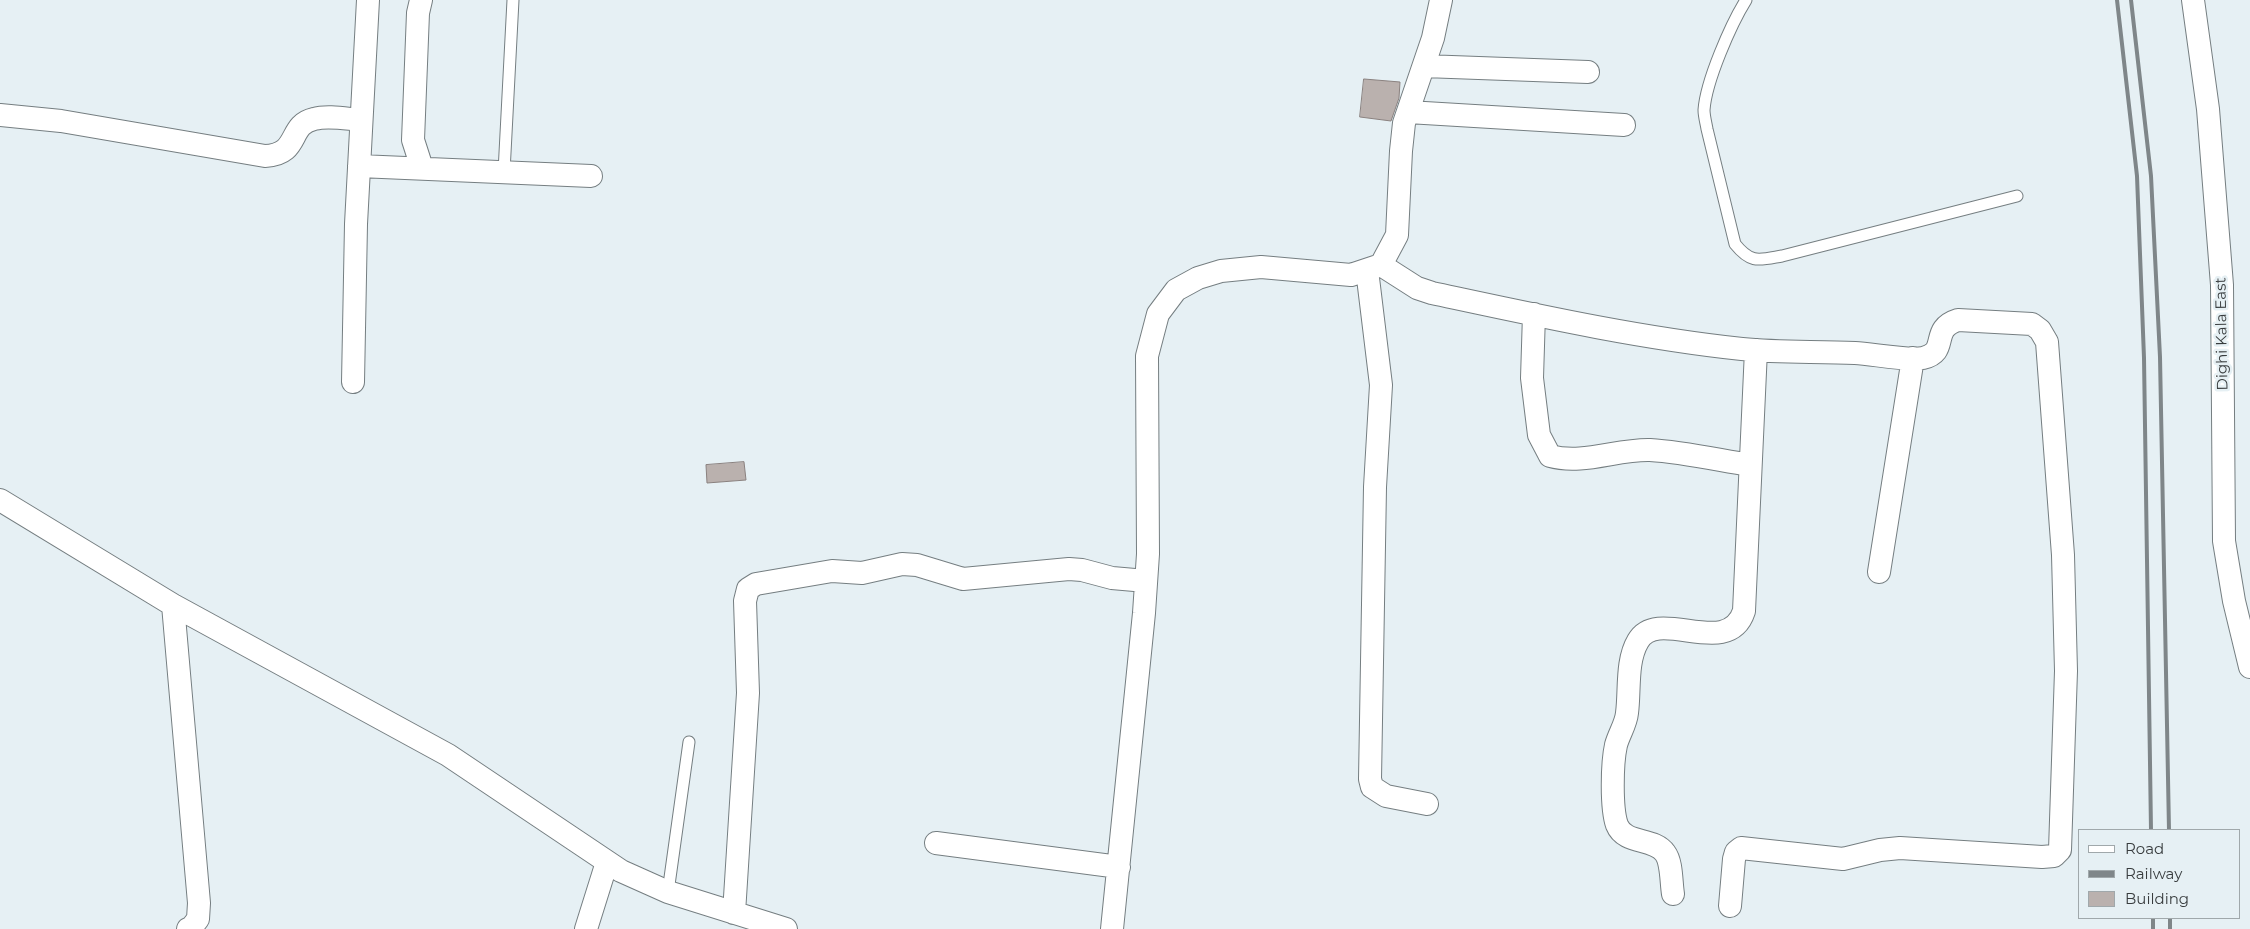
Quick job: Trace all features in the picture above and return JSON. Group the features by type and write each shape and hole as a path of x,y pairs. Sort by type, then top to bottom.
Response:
{"street":[{"path":"353,382 359,166 368,0"},
{"path":"421,0 418,13 413,140 422,168"},
{"path":"1112,929 1146,581 1147,356 1158,314 1176,290 1198,278 1221,271 1261,267 1352,275 1374,268 1397,235 1401,151 1408,112 1424,66 1441,0"},
{"name":"Dighi Kala East","path":"2192,0 2208,109 2222,285 2224,542 2234,602 2250,667"},
{"path":"1424,66 1588,72"},
{"path":"1408,112 1624,125"},
{"path":"0,115 61,121 265,156 278,155 289,148 298,130 314,118 361,120"},
{"path":"359,166 591,176"},
{"path":"1374,268 1432,293 1682,342 1756,350 1854,353 1923,358 1934,354 1940,344 1940,333 1948,323 1958,320 2032,324 2040,330 2047,342 2063,555 2066,671 2060,850 2054,856 2042,857 1900,848 1843,859 1742,848 1736,852 1734,859 1730,906"},
{"path":"1374,268 1381,385 1375,487 1370,779 1372,787 1386,796 1427,804"},
{"path":"1534,314 1532,378 1540,435 1550,456 1558,459 1586,458 1651,450 1750,465"},
{"path":"1673,894 1666,853 1659,847 1633,839 1617,826 1614,813 1616,745 1627,714 1634,649 1639,639 1650,631 1665,629 1728,631 1741,620 1744,611 1756,350"},
{"path":"1879,572 1913,358"},
{"path":"0,500 17,508 173,605 448,755 621,871 728,917 786,929"},
{"path":"728,917 746,751 748,693 746,601 748,590 756,584 814,574 832,571 862,573 902,564 917,565 963,579 1069,569 1082,570 1112,578 1146,581"},
{"path":"173,605 199,903 198,918 191,928 188,929"},
{"path":"936,843 1119,867"},
{"path":"586,929 607,862"}],"lane":[{"path":"504,172 513,0"},
{"path":"1746,0 1736,16 1710,86 1704,110 1735,244 1744,255 1756,260 1782,256 2017,196"},
{"path":"668,892 689,742"}],"building":[{"path":"1364,79 1400,82 1399,98 1391,121 1360,117"},
{"path":"744,462 746,480 707,483 706,465"}],"railway":[{"path":"2117,0 2137,176 2144,358 2151,829"},
{"path":"2131,0 2151,176 2160,357 2169,829"},
{"path":"2153,919 2153,929"},
{"path":"2170,919 2170,929"}]}
